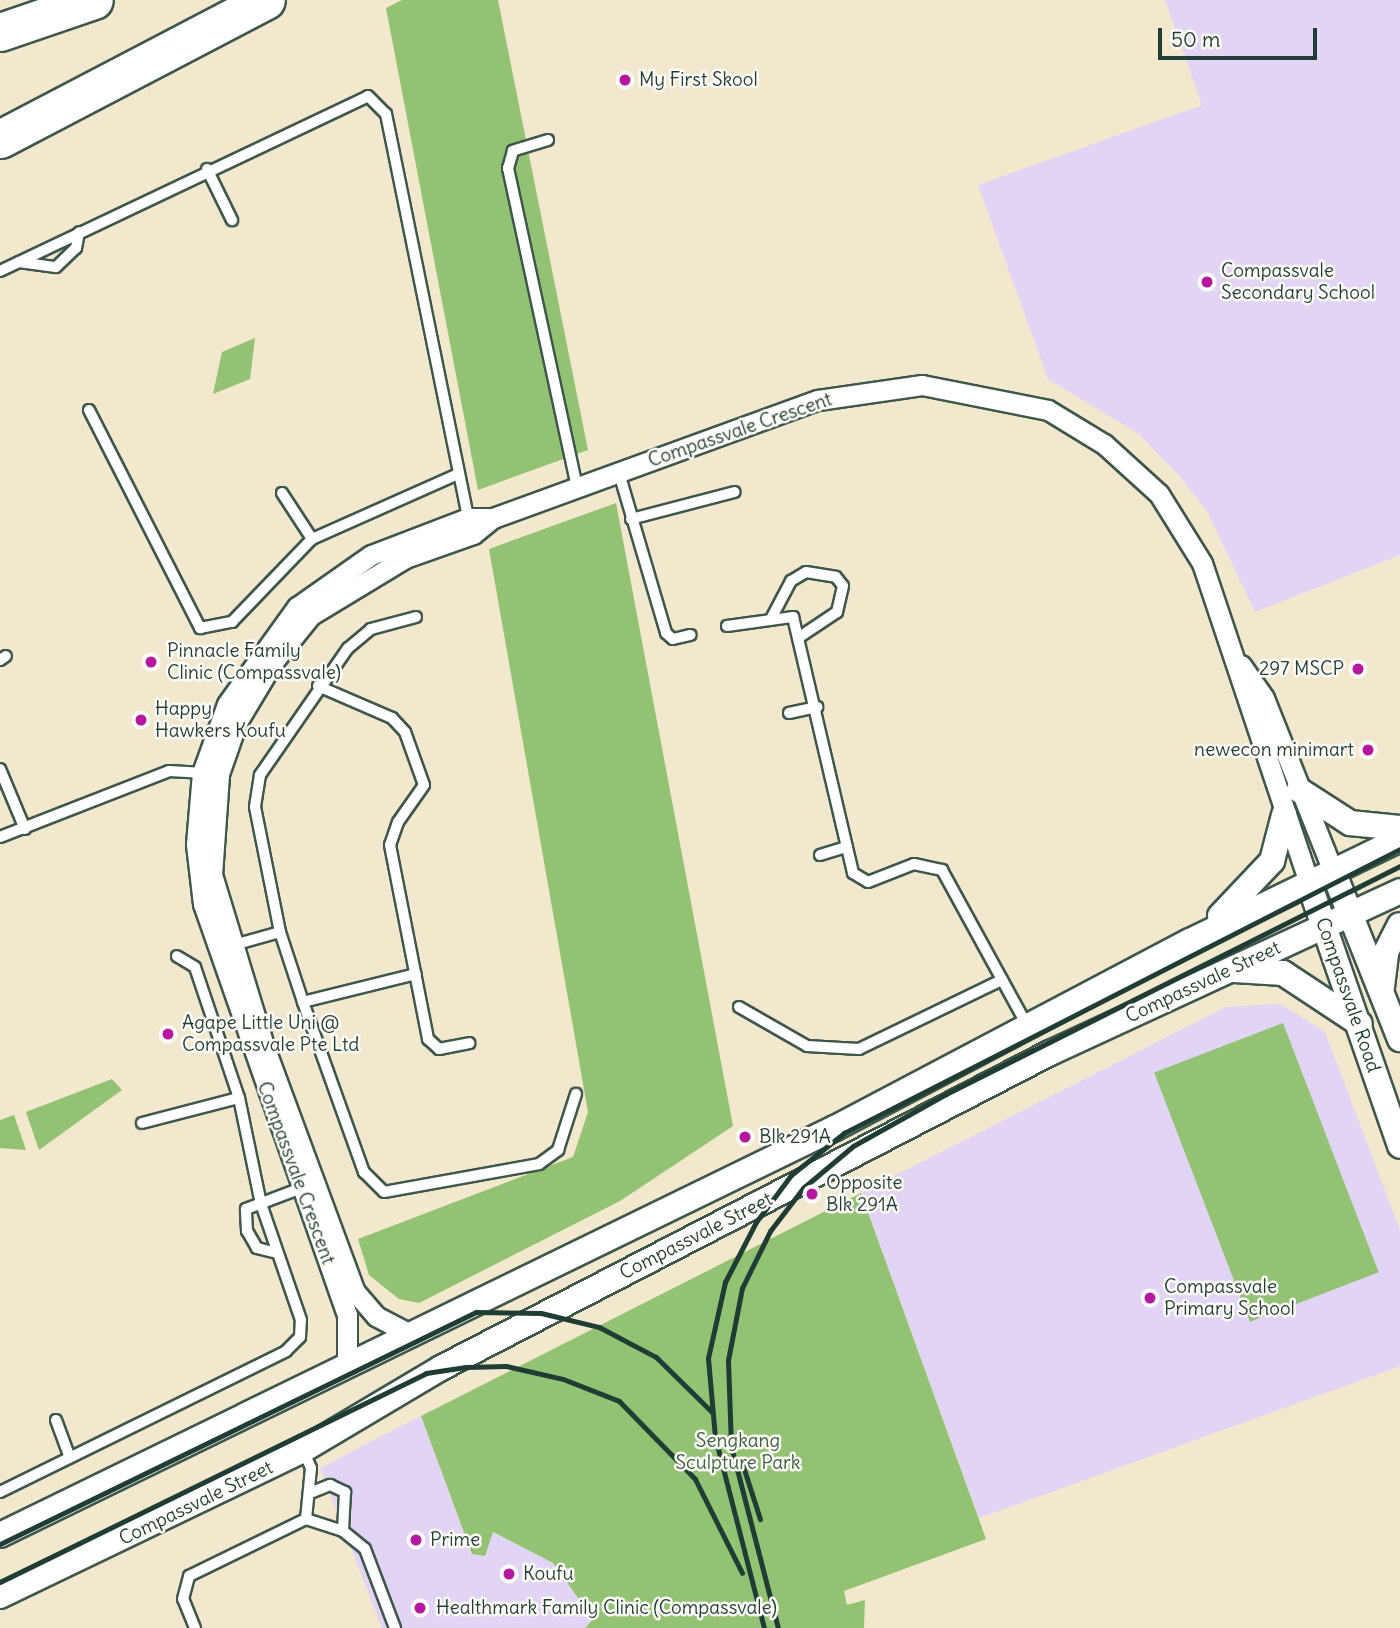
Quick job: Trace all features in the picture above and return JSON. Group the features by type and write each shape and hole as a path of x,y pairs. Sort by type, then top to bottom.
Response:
{"highway":[{"path":"0,32 94,0"},
{"path":"0,139 266,0"}],"street":[{"name":"Compassvale Crescent","path":"347,1363 347,1315 198,870 211,773 237,722 273,662 311,615 405,558 470,526 847,394 922,385 1009,397 1048,410 1104,444 1158,494 1202,563 1236,658 1284,815 1309,883"},
{"name":"Compassvale Crescent","path":"1236,658 1264,698 1334,871"},
{"path":"1299,790 1350,823 1400,828"},
{"path":"1189,941 1243,897 1272,861 1284,815"},
{"name":"Compassvale Street","path":"0,1535 407,1332 835,1128 1189,941 1400,839"},
{"name":"Compassvale Road","path":"1334,871 1400,1040"},
{"name":"Compassvale Road","path":"1309,883 1400,1146"},
{"name":"Compassvale Street","path":"0,1596 303,1450 441,1368 849,1155 1230,970 1400,891"},
{"path":"1382,992 1386,952 1400,925"},
{"path":"1230,970 1283,973 1360,1024"},
{"name":"Compassvale Crescent","path":"306,1186 355,1292 371,1311 407,1332"}],"lane":[{"path":"0,271 354,97 379,104 456,475 470,526"},
{"path":"548,139 513,151 508,168 577,487"},
{"path":"207,169 232,220"},
{"path":"19,262 56,267 76,248 79,232"},
{"path":"89,410 200,628 232,622 312,539 456,475"},
{"path":"619,473 666,633 674,639 691,635"},
{"path":"631,519 735,492"},
{"path":"282,493 312,539"},
{"path":"772,617 791,582 806,572 836,577 844,586 837,612 801,636"},
{"path":"416,617 371,629 318,686 256,792 280,932 303,1002 364,1172 384,1192 539,1164 558,1150 576,1094"},
{"path":"727,626 772,617 793,617 801,636 853,873 862,882 914,864 942,870 1028,1028"},
{"path":"318,686 392,718 405,732 424,785 398,821 397,855 416,974 432,1047 469,1043"},
{"path":"789,713 817,707"},
{"path":"0,769 25,828"},
{"path":"0,837 169,771 211,773"},
{"path":"820,855 847,847"},
{"path":"223,947 280,932"},
{"path":"0,1492 294,1345 301,1320 261,1204 239,1098 195,967 177,956"},
{"path":"303,1002 416,974"},
{"path":"738,1007 807,1046 859,1049 1002,980"},
{"path":"142,1123 239,1098"},
{"path":"277,1252 257,1248 247,1231 246,1209 306,1186"},
{"path":"56,1420 71,1458"},
{"path":"303,1450 310,1493 306,1519"},
{"path":"310,1493 330,1485 345,1492 344,1531"},
{"path":"195,1628 183,1599 189,1576 306,1519 344,1531 365,1549 395,1628"}],"shaded area":[{"name":"Compassvale Secondary School","path":"1165,0 1400,0 1400,555 1255,612 1207,511 1181,478 1139,434 1048,379 978,185 1202,105"},
{"name":"Compassvale Primary School","path":"1281,1004 1325,1032 1400,1230 1400,1366 979,1518 861,1193 1226,1007"},
{"path":"421,1416 472,1554 492,1532 553,1563 593,1619 585,1628 382,1628 320,1468"}],"green space":[{"path":"402,0 498,0 588,450 478,490 386,8"},
{"path":"255,338 250,379 213,394 222,352"},
{"path":"616,503 733,1126 620,1201 419,1303 399,1299 369,1275 358,1239 573,1157 588,1112 489,549"},
{"path":"1283,1023 1379,1272 1250,1322 1154,1072"},
{"path":"112,1079 122,1090 39,1150 26,1112"},
{"path":"14,1115 26,1150 0,1148 0,1120"},
{"name":"Sengkang Sculpture Park","path":"861,1193 986,1539 844,1591 847,1605 865,1600 864,1628 585,1628 593,1619 553,1563 493,1532 485,1556 472,1554 421,1416"}],"railway":[{"path":"764,1628 715,1437 708,1358 725,1282 756,1222 791,1175 844,1133 1400,849"},
{"path":"778,1628 731,1446 728,1360 742,1288 770,1231 803,1188 853,1146 946,1094 1400,866"},
{"path":"0,1544 476,1312 541,1313 599,1327 656,1357 712,1412"},
{"path":"0,1582 426,1373 466,1367 506,1366 563,1379 619,1401 695,1479 742,1573"},
{"path":"742,1463 760,1519"}],"place":[{"name":"My First Skool","path":"625,80"},
{"name":"Compassvale Secondary School","path":"1207,282"},
{"name":"Pinnacle Family Clinic (Compassvale)","path":"151,662"},
{"name":"297 MSCP","path":"1358,669"},
{"name":"Happy Hawkers Koufu","path":"141,720"},
{"name":"newecon minimart","path":"1368,750"},
{"name":"Agape Little Uni @ Compassvale Pte Ltd","path":"168,1034"},
{"name":"Blk 291A","path":"745,1137"},
{"name":"Opposite Blk 291A","path":"812,1194"},
{"name":"Compassvale Primary School","path":"1150,1298"},
{"name":"Prime","path":"416,1540"},
{"name":"Koufu","path":"509,1574"},
{"name":"Healthmark Family Clinic (Compassvale)","path":"420,1608"}]}
